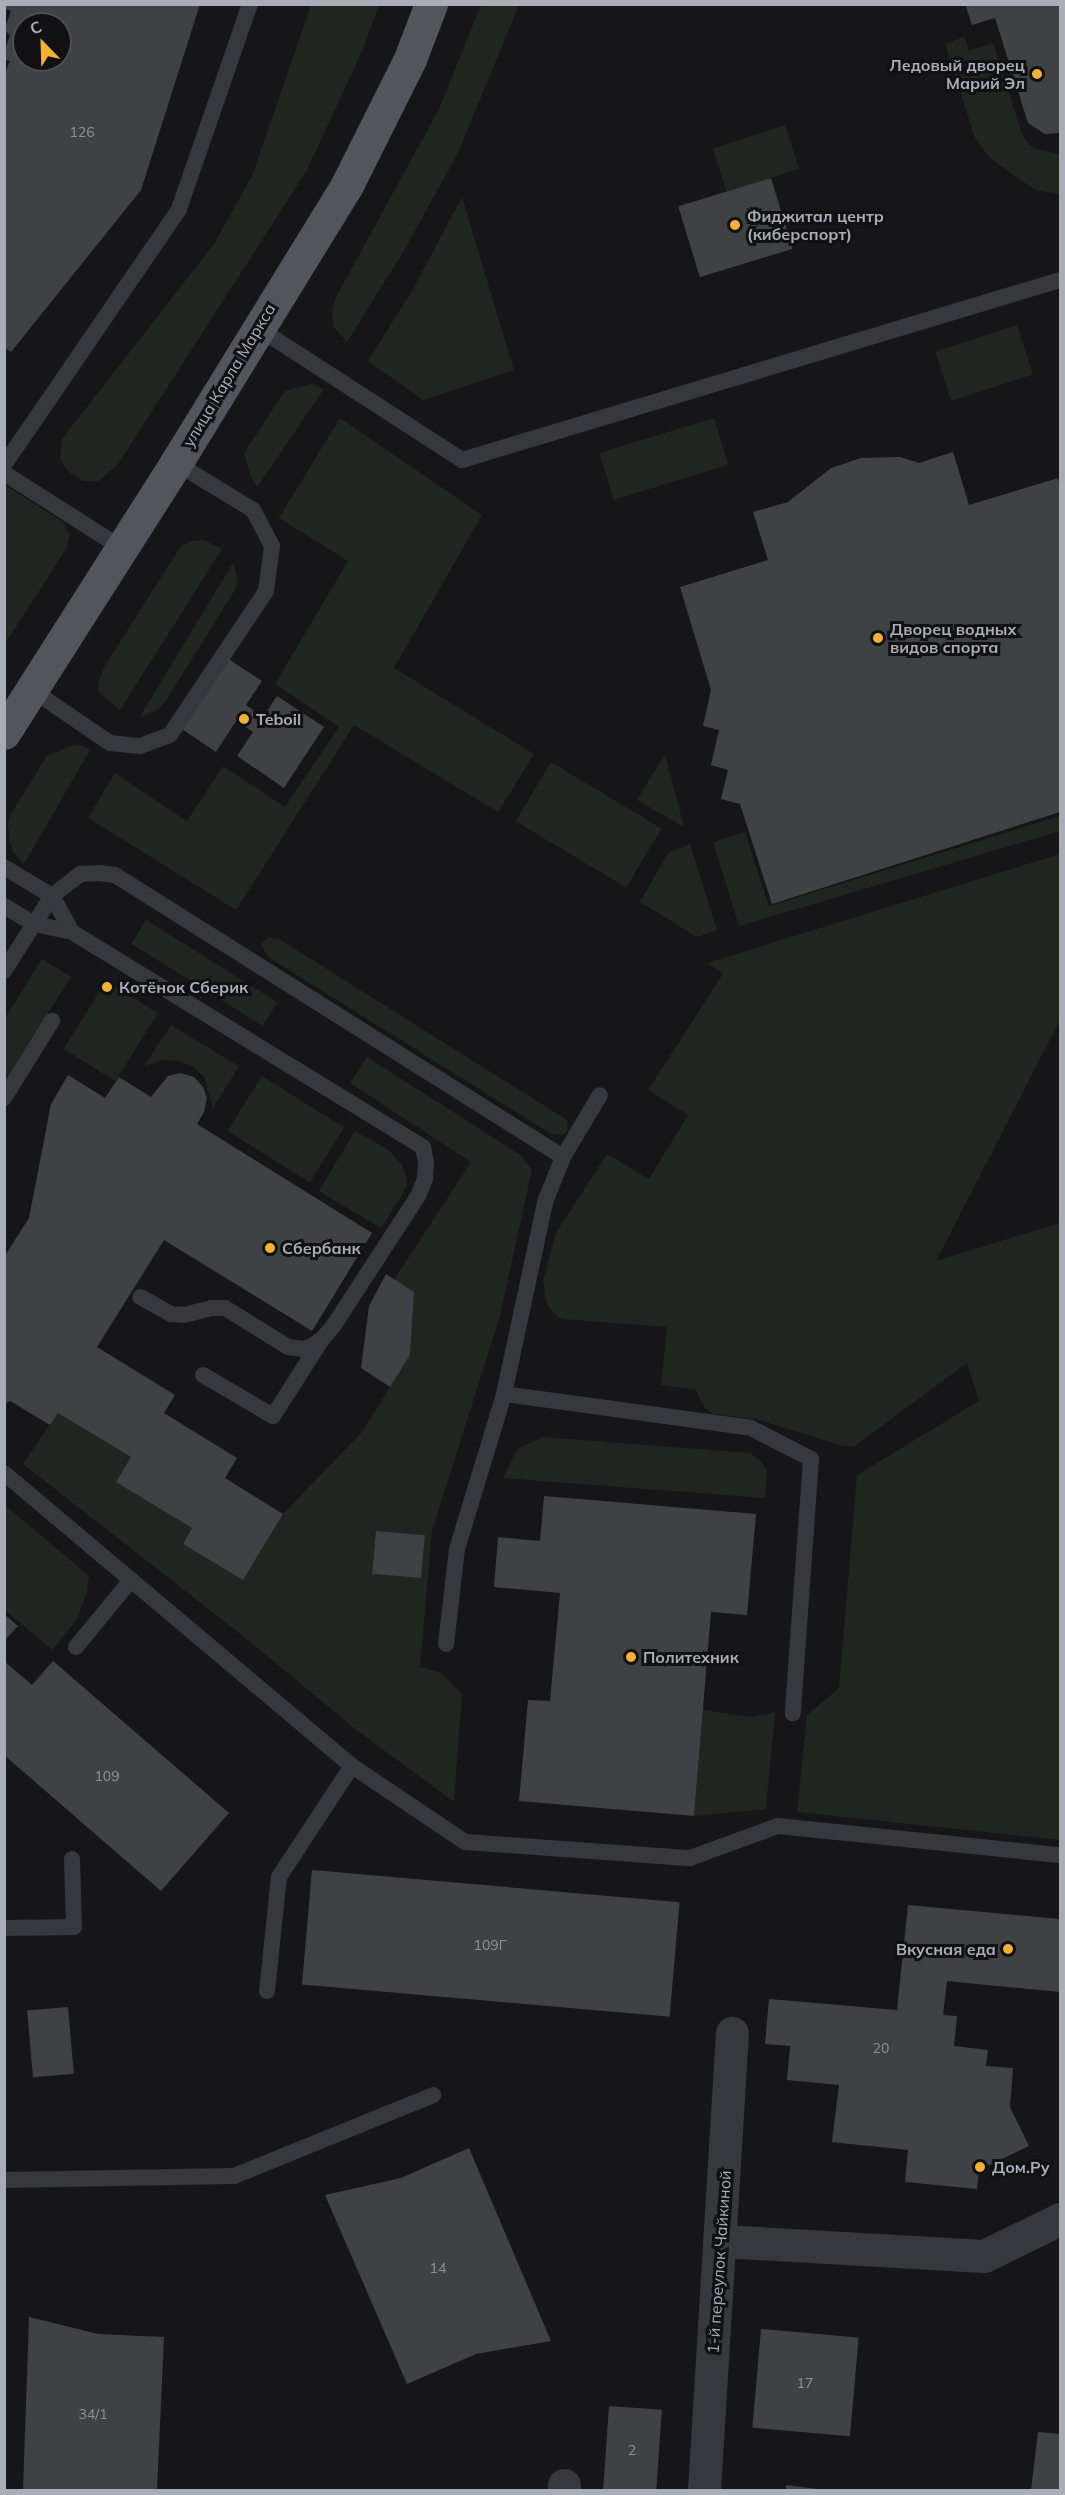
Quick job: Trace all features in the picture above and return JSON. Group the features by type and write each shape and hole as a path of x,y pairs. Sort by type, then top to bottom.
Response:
{"main road":[{"name":"улица Карла Маркса","path":"4,733 120,547 176,463 347,185 410,59 431,4"}],"street":[{"name":"1-й переулок Чайкиной","path":"704,2490 722,2241 732,2033"},
{"path":"722,2241 984,2256 1060,2219"}],"lane":[{"path":"4,465 179,209 250,4"},
{"path":"258,328 462,460 1060,280"},
{"path":"32,690 110,743 140,746 170,735 266,591 272,546 253,510 176,463"},
{"path":"4,473 120,547"},
{"path":"4,867 52,896 72,932"},
{"path":"4,971 52,896 80,874 115,875 562,1157"},
{"path":"4,906 34,924 72,932 423,1147 426,1163 425,1179 418,1196 273,1416 203,1375"},
{"path":"4,1098 52,1021"},
{"path":"446,1644 457,1549 504,1394 545,1202 562,1157 600,1095"},
{"path":"140,1297 171,1314 184,1315 212,1308 225,1308 288,1347 304,1349 323,1338"},
{"path":"504,1394 751,1428 811,1458 793,1713"},
{"path":"4,1473 352,1766 465,1842 690,1858 778,1826 1060,1855"},
{"path":"76,1647 132,1580"},
{"path":"267,1991 279,1877 352,1766"},
{"path":"4,1929 74,1926 72,1859"},
{"path":"4,2180 234,2176 433,2095"}],"shaded area":[{"path":"311,5 379,5 363,49 307,170 118,464 99,481 83,481 70,473 60,460 62,439 214,244 252,176"},
{"path":"481,5 519,5 458,153 406,247 347,342 333,326 332,313 335,299 440,107"},
{"path":"964,37 969,51 993,43 1023,137 1034,149 1060,154 1060,194 1035,190 991,159 975,138 945,44"},
{"path":"785,125 799,169 727,192 713,148"},
{"path":"462,197 514,370 423,400 368,361 412,291"},
{"path":"1017,325 1033,374 951,401 935,352"},
{"path":"311,384 324,389 257,487 251,477 244,453 285,391"},
{"path":"340,418 482,515 394,668 534,754 498,812 354,725 236,910 88,818 115,773 187,821 223,766 285,807 339,727 275,684 348,561 279,518"},
{"path":"714,418 728,465 614,500 599,453"},
{"path":"5,485 63,522 70,535 66,549 5,644"},
{"path":"204,540 222,549 120,710 99,693 98,684 104,667 181,546 192,541"},
{"path":"233,563 238,580 235,590 167,699 159,709 139,718"},
{"path":"73,745 84,746 90,750 24,864 13,852 9,839 8,823 12,812 47,756"},
{"path":"665,754 684,827 637,800"},
{"path":"551,762 662,828 626,888 515,821"},
{"path":"1060,816 1060,831 739,926 713,842 745,832 769,906"},
{"path":"690,844 717,930 697,937 640,902 668,853"},
{"path":"1060,854 1060,1020 936,1261 1060,1223 1060,1840 797,1812 807,1715 839,1688 857,1475 979,1401 967,1363 855,1446 843,1446 756,1419 714,1414 705,1409 696,1390 661,1385 667,1327 562,1319 552,1312 546,1301 543,1281 556,1233 607,1154 649,1179 688,1115 648,1090 723,974 707,963"},
{"path":"146,920 277,1002 263,1026 131,944"},
{"path":"268,937 279,939 561,1116 567,1120 568,1130 564,1135 551,1134 268,957 261,944"},
{"path":"42,959 71,977 5,1080 5,1018"},
{"path":"106,981 158,1013 115,1081 64,1049"},
{"path":"171,1025 239,1066 213,1108 204,1077 194,1067 178,1061 162,1060 144,1066"},
{"path":"367,1057 519,1154 532,1169 500,1316 432,1531 420,1667 442,1673 462,1694 454,1802 354,1728 248,1640 23,1464 58,1413 131,1457 192,1528 183,1544 243,1579 283,1514 362,1432 410,1355 414,1292 394,1280 471,1162 350,1083"},
{"path":"262,1076 344,1127 310,1183 228,1131"},
{"path":"355,1131 389,1150 402,1165 406,1176 407,1185 381,1228 319,1191"},
{"path":"543,1437 750,1453 760,1460 767,1470 765,1498 503,1478 517,1449"},
{"path":"5,1505 89,1576 87,1592 77,1619 52,1650 5,1610"},
{"path":"703,1710 751,1717 775,1712 766,1809 694,1816"}],"building":[{"path":"5,4 200,4 141,190 11,352 4,347 4,75 10,61 4,60 4,52 10,35 4,30 11,11 5,9"},
{"name":"Ледовый дворец Марий Эл","path":"965,4 1060,4 1060,133 1045,134 1028,123 995,18 972,25"},
{"name":"Фиджитал центр (киберспорт)","path":"771,178 793,249 700,277 678,206"},
{"name":"Дворец водных видов спорта","path":"953,452 969,505 1058,478 1060,488 1060,812 772,904 740,804 721,799 728,770 711,765 719,730 703,726 711,690 680,587 768,560 753,512 788,502 831,468 861,458 900,457 919,463"},
{"name":"Teboil","path":"219,653 262,681 246,705 263,717 277,696 324,727 284,788 237,756 253,732 236,721 216,752 173,723"},
{"name":"Сбербанк","path":"180,1073 194,1077 203,1087 207,1098 204,1112 197,1124 372,1233 312,1331 164,1240 97,1347 175,1395 164,1413 237,1458 225,1478 283,1514 243,1580 183,1544 192,1528 116,1482 131,1457 58,1413 50,1425 10,1401 4,1404 4,1257 29,1218 51,1104 68,1075 105,1098 119,1077 151,1097 168,1076"},
{"path":"386,1274 414,1292 410,1355 390,1387 361,1368 369,1306"},
{"name":"Политехник","path":"544,1496 756,1514 747,1615 711,1612 694,1816 519,1801 528,1700 550,1701 560,1593 494,1587 498,1537 540,1541"},
{"path":"376,1531 425,1535 421,1578 372,1574"},
{"path":"4,1614 18,1626 4,1641"},
{"path":"4,1661 32,1685 53,1661 229,1813 161,1891 4,1755"},
{"path":"312,1870 680,1902 670,2017 302,1985"},
{"path":"908,1905 1060,1919 1060,1992 947,1981 943,2015 957,2016 954,2046 988,2050 986,2066 1013,2068 1010,2107 1029,2146 979,2170 977,2189 905,2182 908,2150 832,2142 839,2085 787,2080 790,2046 765,2044 769,1999 897,2010"},
{"path":"68,2007 74,2074 33,2077 27,2011"},
{"path":"469,2148 551,2341 476,2354 407,2384 325,2195 401,2178"},
{"path":"29,2317 98,2334 164,2337 157,2490 23,2490"},
{"path":"761,2329 859,2338 850,2436 752,2428"},
{"path":"609,2406 662,2410 656,2490 603,2490"},
{"path":"1038,2432 1060,2434 1060,2490 1031,2490"},
{"path":"786,2485 818,2489 818,2490 786,2490"}],"place":[{"name":"Ледовый дворец Марий Эл","path":"1037,74"},
{"name":"Фиджитал центр (киберспорт)","path":"735,225"},
{"name":"Дворец водных видов спорта","path":"878,638"},
{"name":"Teboil","path":"244,719"},
{"name":"Котёнок Сберик","path":"107,987"},
{"name":"Сбербанк","path":"270,1248"},
{"name":"Политехник","path":"631,1657"},
{"name":"Вкусная еда","path":"1008,1949"},
{"name":"Дом.Ру","path":"980,2167"}]}
